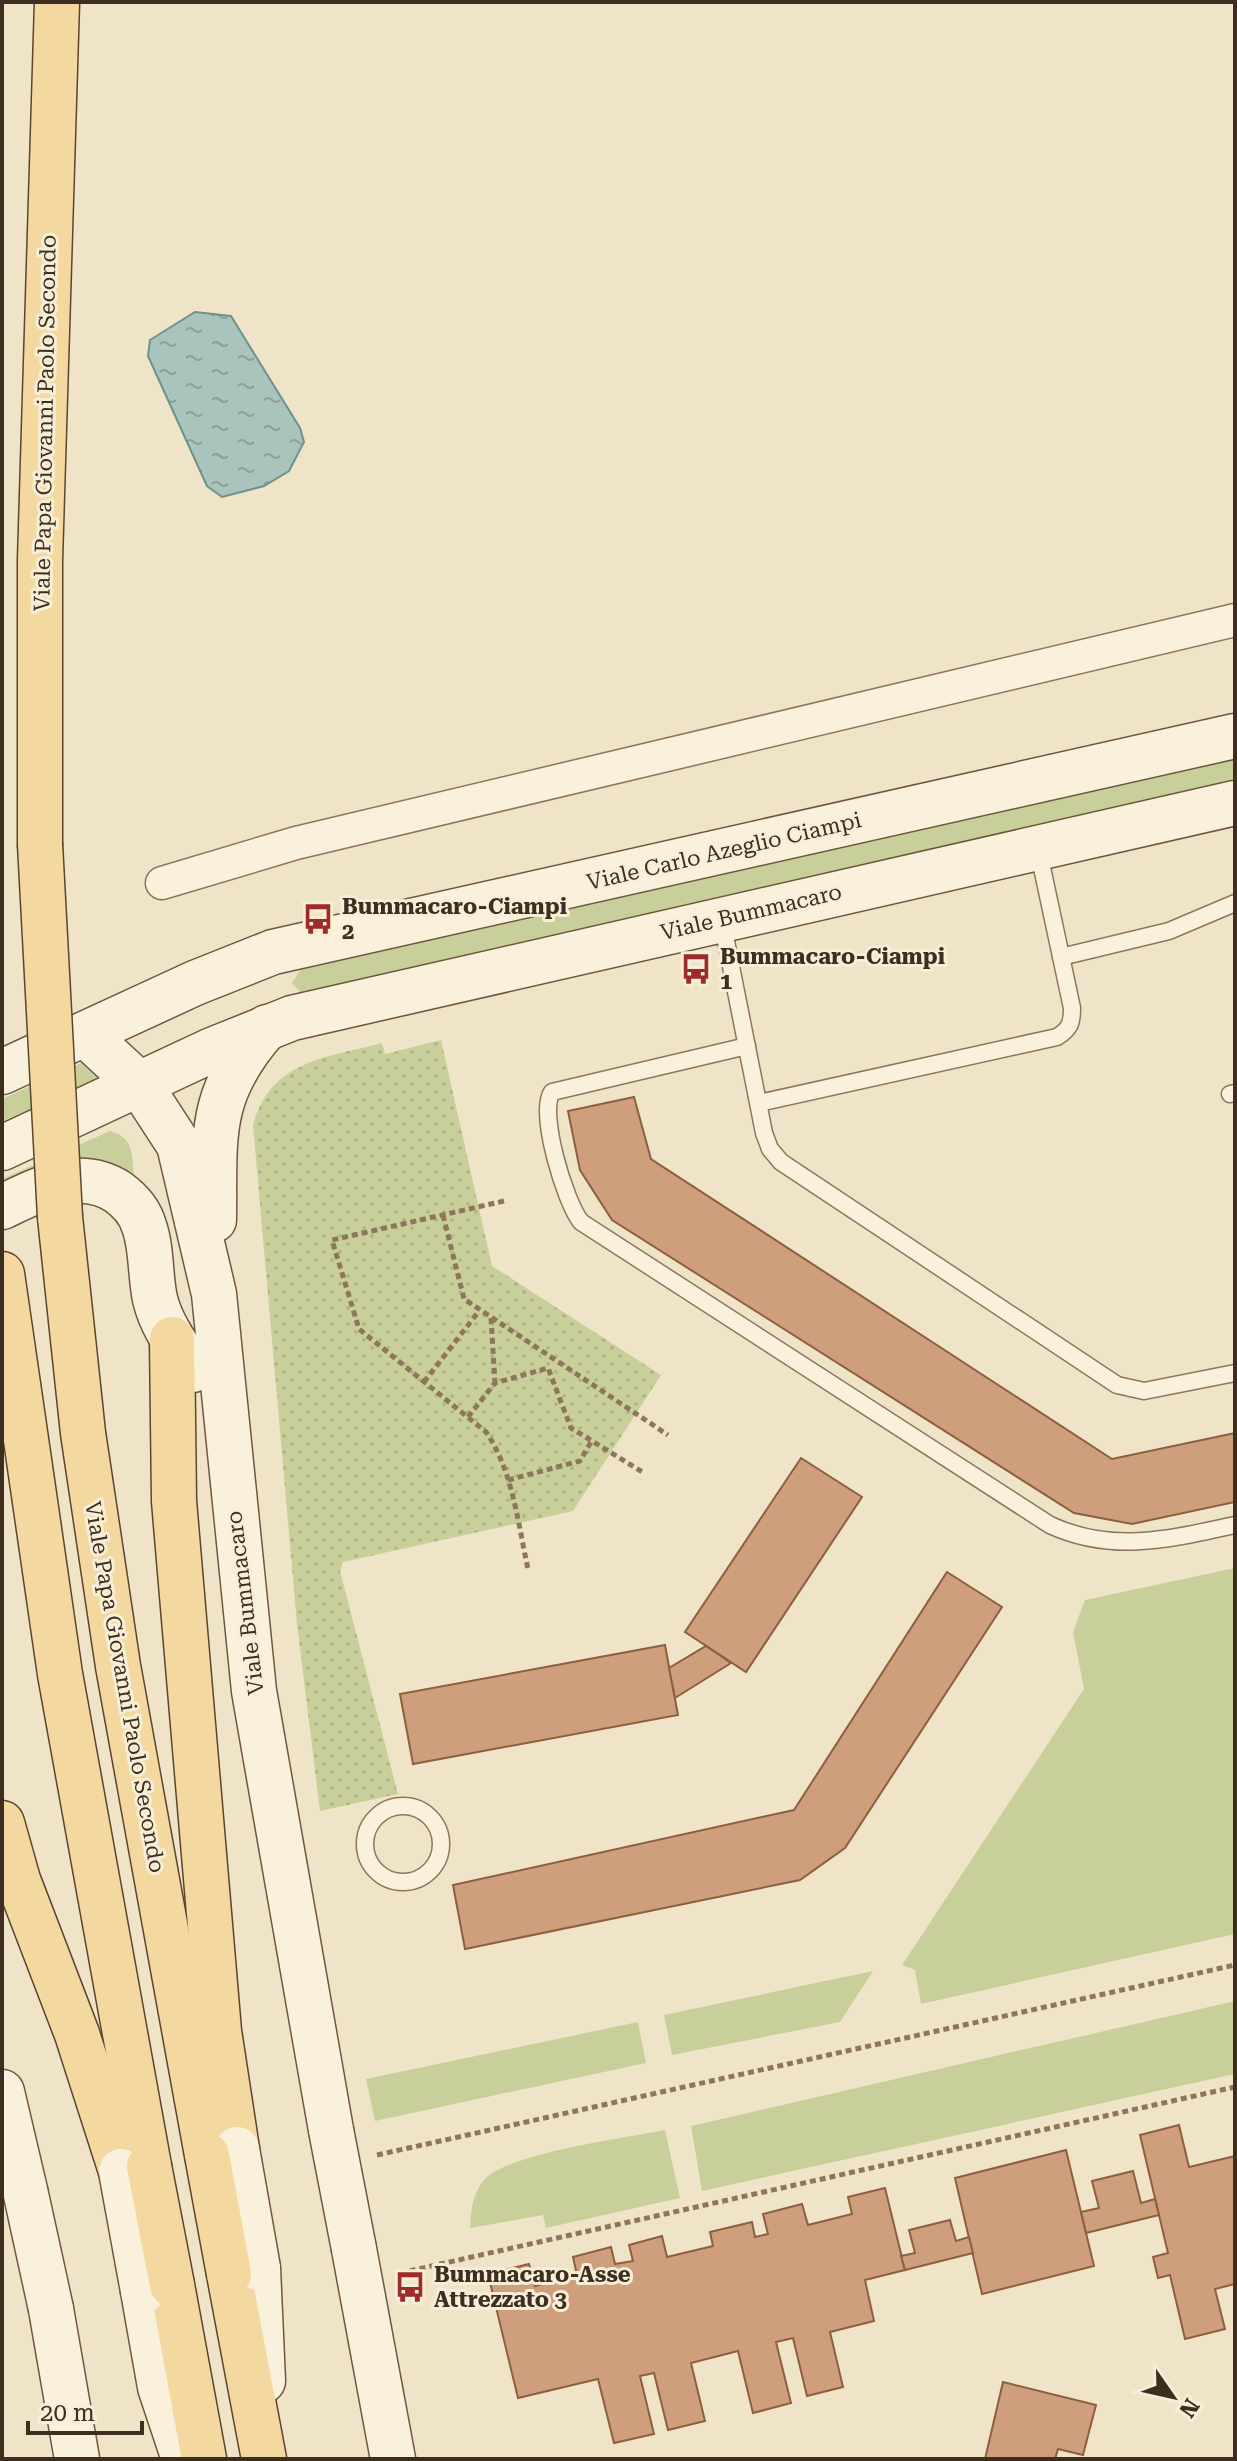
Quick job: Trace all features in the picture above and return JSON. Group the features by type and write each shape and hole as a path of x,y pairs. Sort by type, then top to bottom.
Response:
{"main road":[{"name":"Viale Papa Giovanni Paolo Secondo","path":"57,2 40,560 40,844 60,1217 83,1433 118,1666 222,2152"},
{"name":"Viale Carlo Azeglio Ciampi","path":"2,1072 195,983 273,952 1235,736"},
{"name":"Viale Bummacaro","path":"2,1148 147,1094 280,1022 722,918 1235,803"},
{"path":"214,1294 215,1140 220,1101 238,1064 280,1022 271,997 268,967 273,952"},
{"name":"Viale Bummacaro","path":"86,1035 108,1052 147,1094 179,1145 214,1294 223,1415 254,1691 346,2144 357,2265"},
{"path":"147,1094 171,1267 175,1516 219,2031 222,2152 243,2271 265,2459"},
{"path":"2,1207 70,1179 102,1183 131,1202 145,1226 156,1302 172,1339 223,1415"},
{"path":"2,1274 135,2168 158,2288 204,2459"},
{"path":"2,1823 18,1880 77,2034 135,2168"},
{"path":"2,2092 51,2309 77,2459"},
{"path":"357,2265 393,2459"},
{"path":"158,2288 160,2387 184,2459"}],"street":[{"path":"162,883 296,843 1235,620"}],"lane":[{"path":"759,1103 1057,1037 1072,1023 1038,847"},
{"path":"1061,957 1169,931 1235,903"},
{"path":"722,918 770,1149 796,1174 1117,1385 1144,1391 1235,1373"},
{"path":"747,1046 552,1092 545,1108 568,1202 581,1222 1059,1529 1084,1537 1136,1544 1235,1525"},
{"path":"390,1808 415,1808 426,1813 440,1833 442,1845 433,1868 413,1881 389,1879 378,1872 366,1850 371,1825 390,1808"}],"path":[{"path":"504,1201 332,1240 359,1329 468,1417 495,1445 508,1480 528,1569"},
{"path":"443,1215 464,1299 668,1435"},
{"path":"424,1382 479,1311"},
{"path":"491,1318 495,1383"},
{"path":"468,1417 495,1383 548,1368 553,1360"},
{"path":"548,1368 571,1428 644,1473"},
{"path":"508,1480 580,1461 592,1440"},
{"path":"346,2144 1235,1965"},
{"path":"357,2265 1235,2087"}],"green space":[{"path":"1235,758 1235,783 301,993 292,983 301,969"},
{"path":"441,1040 492,1266 661,1375 573,1511 343,1562 340,1571 398,1794 320,1811 297,1624 253,1125 261,1103 273,1087 303,1065 382,1043 385,1054"},
{"path":"88,1060 100,1073 96,1080 2,1121 2,1099"},
{"path":"110,1131 124,1139 131,1150 134,1181 2,1199 2,1179"},
{"path":"1235,1568 1235,1934 921,2004 915,1970 902,1965 1084,1689 1073,1632 1085,1600"},
{"path":"873,1971 840,2022 672,2055 664,2015"},
{"path":"1235,2001 1235,2074 702,2191 691,2126"},
{"path":"638,2022 646,2063 375,2121 366,2079"},
{"path":"665,2130 680,2198 546,2228 543,2215 470,2228 476,2192 483,2181 496,2171 540,2155"}],"water":[{"path":"195,312 231,316 300,428 304,442 289,471 264,486 222,497 207,486 148,356 150,340"}],"building":[{"path":"634,1097 651,1159 1112,1459 1235,1433 1235,1502 1132,1524 1074,1513 612,1220 580,1170 568,1111"},
{"path":"801,1458 862,1497 746,1672 685,1632"},
{"path":"947,1572 1002,1607 845,1848 800,1880 465,1949 453,1885 794,1810"},
{"path":"665,1645 678,1715 413,1764 400,1694"},
{"path":"706,1646 731,1663 675,1698 669,1668"},
{"path":"1179,2125 1189,2167 1235,2156 1235,2284 1215,2289 1225,2329 1185,2339 1170,2275 1158,2278 1153,2257 1168,2253 1140,2135"},
{"path":"1066,2150 1094,2266 982,2294 955,2178"},
{"path":"1133,2171 1141,2203 1155,2199 1159,2215 1086,2233 1081,2212 1099,2208 1092,2181"},
{"path":"885,2188 905,2270 865,2280 874,2321 830,2332 843,2387 807,2396 793,2338 776,2342 791,2403 753,2413 738,2351 691,2363 705,2421 668,2430 654,2373 640,2376 654,2434 614,2443 598,2379 518,2398 488,2274 529,2264 535,2286 577,2275 573,2257 611,2247 615,2264 633,2261 629,2245 662,2236 667,2257 713,2246 710,2232 752,2222 755,2237 768,2234 763,2214 802,2204 808,2225 852,2214 848,2197"},
{"path":"950,2220 956,2241 969,2237 973,2253 905,2270 901,2256 915,2253 909,2230"},
{"path":"1003,2382 1096,2405 1083,2455 1058,2449 1055,2459 985,2459"}],"place":[{"name":"Bummacaro-Ciampi 2","path":"318,919"},
{"name":"Bummacaro-Ciampi 1","path":"696,969"},
{"name":"Bummacaro-Asse Attrezzato 3","path":"410,2287"}]}
